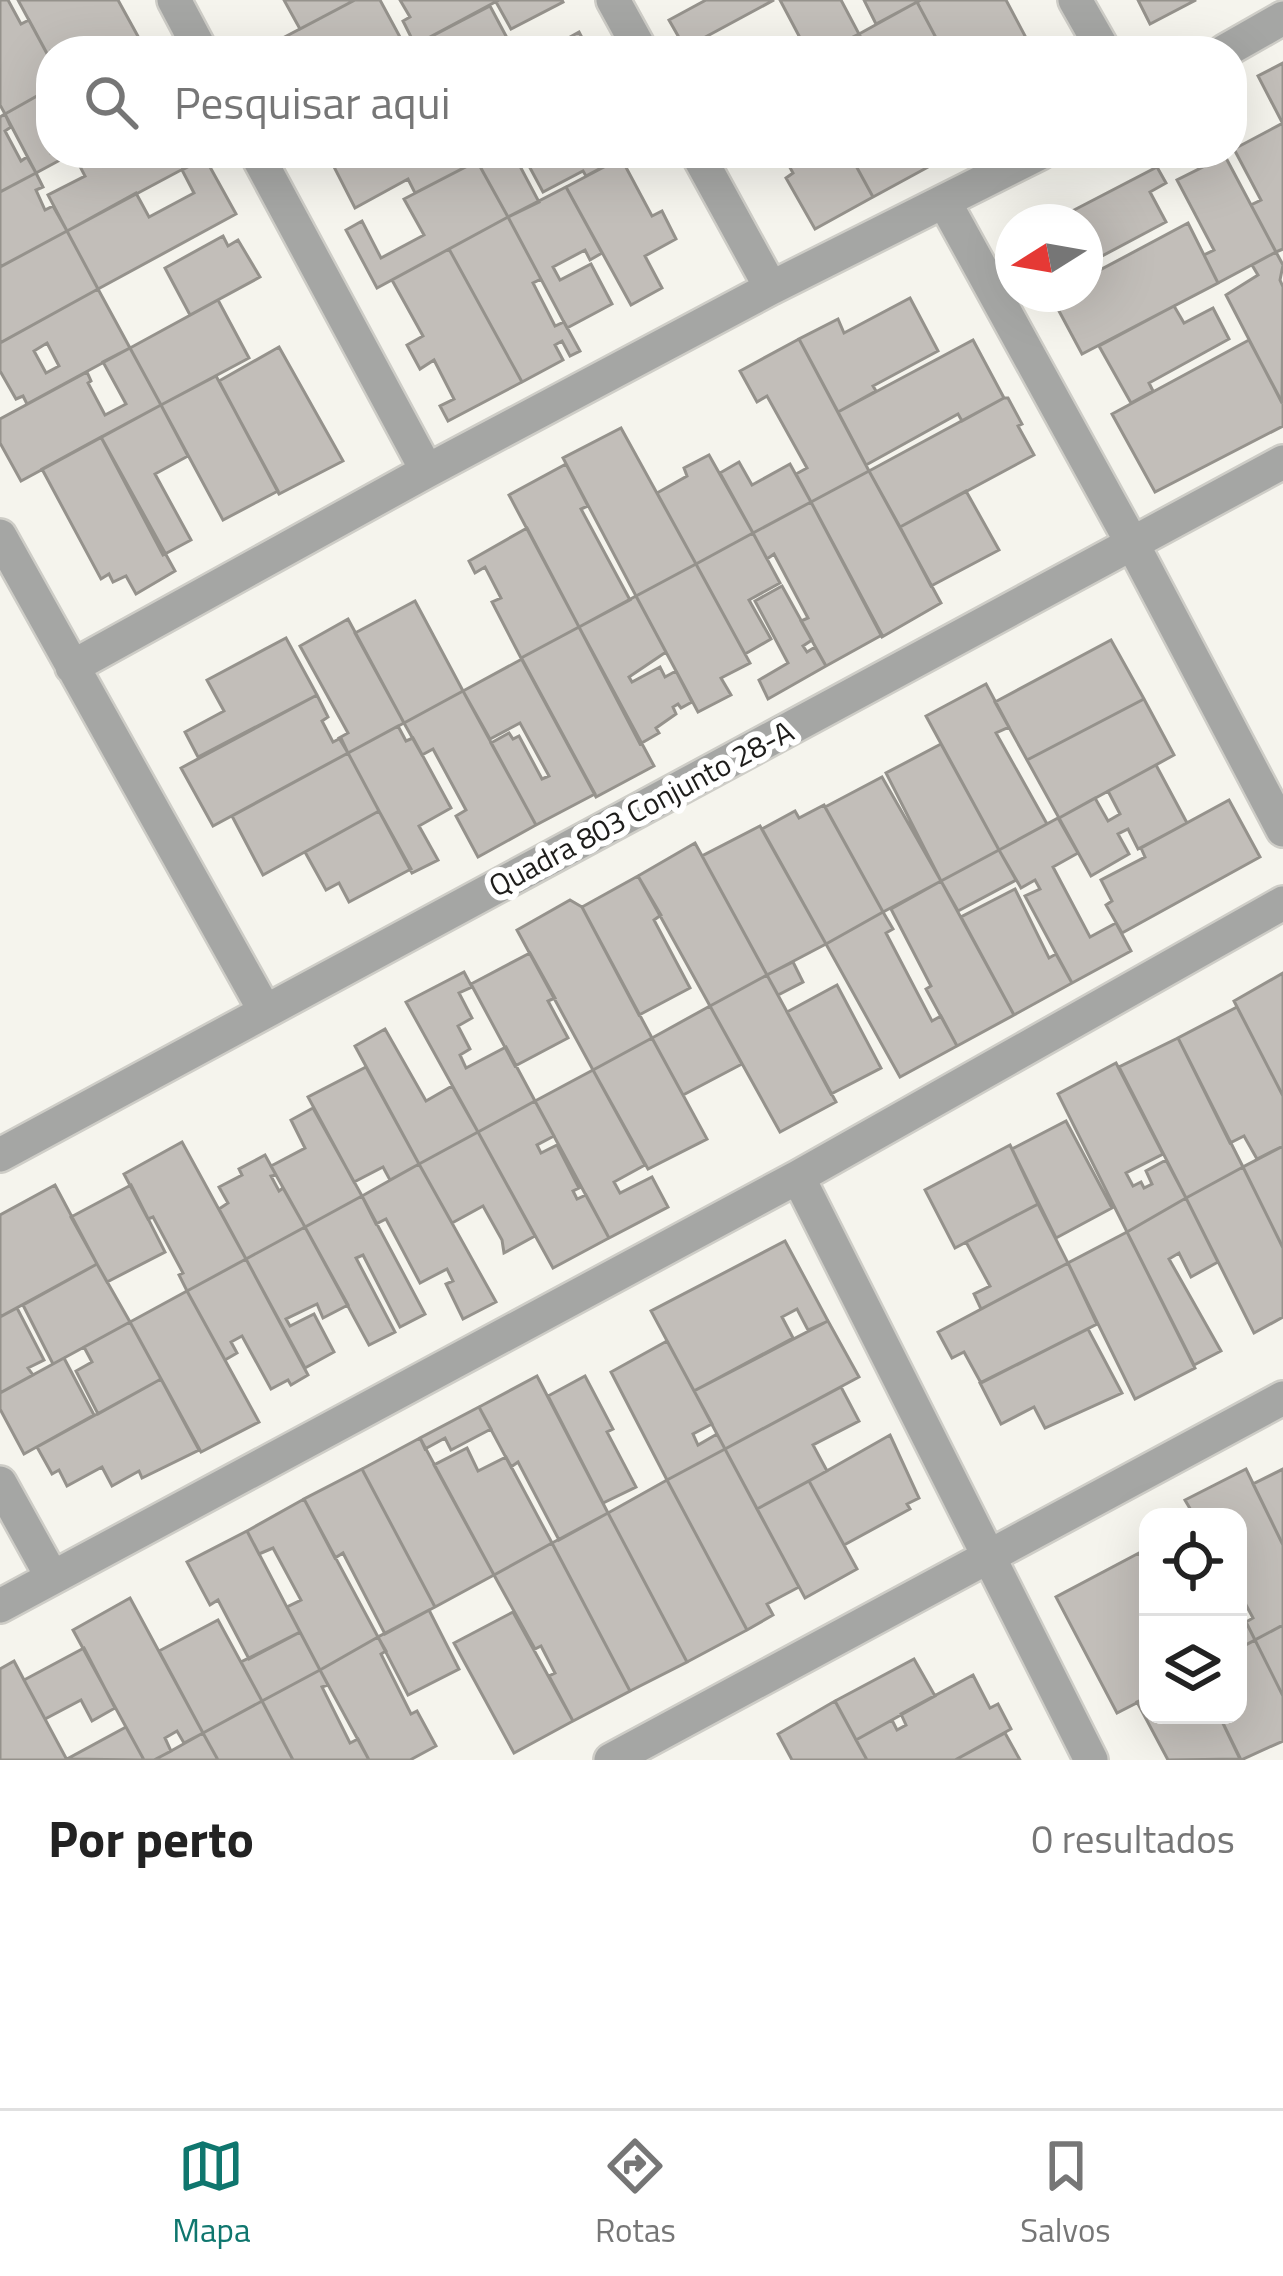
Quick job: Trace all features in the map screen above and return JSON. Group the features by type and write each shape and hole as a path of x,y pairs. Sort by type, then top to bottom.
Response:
{"street":[{"path":"174,0 193,36"},
{"path":"613,0 633,36"},
{"path":"1075,0 1095,36"},
{"path":"1247,38 1283,18"},
{"path":"264,168 427,471"},
{"path":"705,168 771,288"},
{"path":"72,667 771,288 1012,168"},
{"path":"945,203 1283,830"},
{"name":"Quadra 803 Conjunto 28-A","path":"0,1155 1283,462"},
{"path":"0,536 265,1012"},
{"path":"0,1606 798,1177 1283,903"},
{"path":"798,1177 1090,1760"},
{"path":"610,1760 1283,1398"},
{"path":"0,1483 52,1577"}],"building":[{"path":"0,0 8,0 21,24 29,20 38,36 36,96 5,114 0,105"},
{"path":"18,0 118,0 138,36 37,36"},
{"path":"284,0 355,0 300,29"},
{"path":"355,0 380,0 399,36 287,36"},
{"path":"400,0 499,0 432,36 410,36 403,21 410,17"},
{"path":"499,0 562,0 563,2 511,29"},
{"path":"706,0 774,0 707,36 678,36 669,20"},
{"path":"780,0 841,0 859,34 855,36 799,36"},
{"path":"864,0 921,0 876,24"},
{"path":"1006,0 1025,36 935,36 917,2"},
{"path":"1138,0 1196,0 1150,24"},
{"path":"917,2 935,36 860,36"},
{"path":"490,6 506,36 432,36"},
{"path":"1283,63 1283,124 1258,76"},
{"path":"36,96 36,168 45,168 36,173 5,114"},
{"path":"5,114 11,127 5,131 21,161 27,157 36,173 0,192 0,117"},
{"path":"1283,123 1283,249 1276,252 1251,205 1261,200 1244,168 1247,142"},
{"path":"81,168 183,169 67,231 48,195 85,176"},
{"path":"211,168 236,214 98,289 67,231 136,193 149,217 194,193 182,170"},
{"path":"335,168 463,168 415,193 408,179 355,208"},
{"path":"464,168 481,168 508,217 377,288 346,230 362,221 381,258 424,235 404,199"},
{"path":"481,168 521,168 539,202 508,217"},
{"path":"530,168 601,168 586,176 583,171 543,192"},
{"path":"602,168 626,168 652,216 662,211 676,239 645,256 662,288 631,305 566,187"},
{"path":"790,168 857,168 873,197 815,229 786,178 793,173"},
{"path":"857,168 926,168 873,197"},
{"path":"1158,168 1166,183 1150,192 1166,222 1103,255 1103,204 1086,204"},
{"path":"1201,168 1231,168 1276,252 1218,283 1204,255 1214,250 1177,180"},
{"path":"36,173 43,187 36,190 45,210 53,206 67,231 0,267 0,192"},
{"path":"566,187 602,253 590,260 585,250 553,267 560,280 591,264 612,304 567,328 508,217"},
{"path":"508,217 541,279 533,283 555,326 564,322 580,351 570,356 562,341 555,345 563,360 522,382 449,249"},
{"path":"1188,223 1218,283 1082,354 1060,312 1103,312 1103,268"},
{"path":"67,231 98,289 0,343 0,267"},
{"path":"223,236 228,246 238,240 260,277 190,315 165,268"},
{"path":"449,249 522,382 448,421 440,406 454,399 434,360 420,369 407,345 423,336 392,280"},
{"path":"1276,252 1283,265 1282,403 1226,295 1258,275 1252,265"},
{"path":"98,289 130,348 27,404 23,396 16,399 0,371 0,343","holes":["47,343 59,366 46,373 34,351"]},
{"path":"910,298 938,351 873,386 876,391 838,412 799,339 838,319 844,333"},
{"path":"218,300 249,358 161,405 130,348"},
{"path":"1174,306 1184,323 1213,308 1229,339 1149,383 1153,391 1131,403 1099,346"},
{"path":"799,339 869,471 811,502 796,474 807,468 767,396 757,402 740,371"},
{"path":"973,340 1004,398 962,421 958,414 866,465 838,412"},
{"path":"1249,340 1283,404 1283,426 1155,492 1112,414"},
{"path":"279,347 343,461 279,494 219,381"},
{"path":"130,348 161,405 21,481 0,443 0,419 87,372 105,415 126,404 103,362"},
{"path":"216,376 278,491 223,520 161,405"},
{"path":"1004,398 1022,424 1018,426 1034,455 900,527 869,471"},
{"path":"161,405 188,456 155,474 191,540 163,555 101,437"},
{"path":"621,428 696,564 636,596 563,458"},
{"path":"101,437 175,571 136,594 126,576 113,582 109,574 101,579 42,469"},
{"path":"709,455 753,533 696,564 657,493 687,476 684,468"},
{"path":"739,462 752,485 790,464 811,502 753,533 720,473"},
{"path":"566,464 588,506 581,509 630,600 579,627 509,495"},
{"path":"869,471 941,603 882,637 811,502"},
{"path":"966,491 999,550 931,586 900,527"},
{"path":"811,502 882,635 826,666 801,621 808,618 774,554 767,559 753,533"},
{"path":"527,528 579,627 521,658 492,602 501,598 485,567 475,573 469,561"},
{"path":"753,533 780,583 749,600 771,639 745,654 696,564"},
{"path":"696,564 750,663 721,678 731,695 698,712 636,596"},
{"path":"782,586 812,640 803,646 807,652 815,647 826,666 768,699 759,680 788,663 755,601"},
{"path":"636,596 666,652 629,677 632,682 660,667 665,677 676,671 692,702 673,707 676,714 656,728 659,733 640,744 579,627"},
{"path":"415,601 463,691 404,723 355,633"},
{"path":"348,619 404,723 348,753 339,738 348,733 300,646"},
{"path":"579,627 654,766 596,797 521,658"},
{"path":"286,638 317,695 198,757 185,732 224,711 207,680"},
{"path":"1111,640 1144,699 1027,760 995,702"},
{"path":"522,659 595,794 536,825 491,743 509,733 513,739 519,736 542,779 549,776 520,723 490,739 463,691"},
{"path":"986,684 1009,727 996,733 1047,824 999,850 926,716"},
{"path":"463,691 536,825 478,857 456,816 466,810 433,749 422,755 404,723"},
{"path":"317,695 328,717 322,721 333,742 341,738 348,753 213,826 181,768"},
{"path":"1144,699 1174,755 1059,818 1027,760"},
{"path":"398,726 406,741 413,738 451,808 419,826 438,860 412,873 348,753"},
{"path":"941,744 999,850 941,881 886,773"},
{"path":"348,753 379,811 263,875 232,816"},
{"path":"1156,765 1187,823 1138,849 1128,829 1118,834 1129,854 1091,876 1059,818 1095,798 1108,821 1120,814 1108,791"},
{"path":"882,777 941,881 883,912 825,807"},
{"path":"1229,800 1260,857 1122,933 1106,905 1112,901 1101,880 1145,857 1141,848"},
{"path":"824,805 883,912 826,944 762,829 795,811 799,818"},
{"path":"379,811 411,869 349,902 339,883 326,890 305,852"},
{"path":"1058,818 1078,853 1053,867 1090,937 1116,923 1131,951 1072,983 1025,896 1040,889 1035,880 1021,888 999,850"},
{"path":"760,826 826,944 767,975 702,856"},
{"path":"695,843 767,975 710,1006 638,876"},
{"path":"999,850 1016,880 958,911 941,881"},
{"path":"638,876 661,915 654,920 690,988 639,1015 582,907"},
{"path":"941,881 1014,1015 957,1046 891,909"},
{"path":"1015,889 1049,958 1056,954 1072,983 1014,1015 961,917"},
{"path":"570,900 582,907 652,1038 593,1070 517,930"},
{"path":"883,912 893,929 886,933 932,1021 941,1016 957,1046 900,1077 826,944"},
{"path":"530,953 555,998 548,1001 568,1038 515,1066 471,984"},
{"path":"793,962 803,982 778,995 767,975"},
{"path":"464,972 472,987 459,993 472,1018 458,1026 470,1049 460,1055 466,1068 506,1047 535,1101 478,1132 406,1002"},
{"path":"1283,973 1283,1096 1234,1001"},
{"path":"767,975 836,1102 780,1132 710,1006"},
{"path":"837,985 881,1068 831,1094 787,1012"},
{"path":"710,1006 742,1064 683,1095 652,1038"},
{"path":"1237,1007 1283,1096 1283,1146 1257,1159 1244,1136 1230,1143 1178,1038"},
{"path":"385,1029 426,1101 452,1086 478,1132 419,1164 355,1046"},
{"path":"652,1038 707,1139 648,1169 593,1070"},
{"path":"1178,1038 1243,1167 1186,1198 1119,1067"},
{"path":"1116,1063 1163,1154 1126,1173 1133,1186 1141,1182 1144,1188 1152,1184 1146,1171 1166,1160 1186,1198 1127,1232 1058,1094"},
{"path":"366,1067 419,1164 390,1180 383,1167 354,1182 308,1097"},
{"path":"593,1070 645,1165 614,1182 620,1193 652,1177 668,1207 609,1238 535,1101"},
{"path":"535,1101 554,1136 537,1145 541,1153 557,1145 579,1188 573,1191 577,1199 586,1195 609,1238 553,1268 478,1132"},
{"path":"313,1108 362,1196 305,1227 271,1166 305,1148 291,1120"},
{"path":"1066,1121 1112,1208 1056,1238 1012,1149"},
{"path":"478,1132 535,1236 504,1253 483,1206 452,1223 419,1164"},
{"path":"182,1142 246,1259 187,1291 179,1275 183,1273 153,1217 148,1219 124,1174"},
{"path":"1010,1145 1038,1204 955,1248 925,1190"},
{"path":"1283,1146 1283,1248 1243,1167"},
{"path":"265,1155 279,1191 283,1188 305,1227 246,1259 219,1209 228,1203 219,1187"},
{"path":"419,1164 496,1302 463,1319 446,1284 453,1281 447,1269 420,1283 386,1219 376,1224 362,1196"},
{"path":"1243,1167 1283,1248 1283,1317 1254,1333 1186,1198"},
{"path":"55,1185 97,1264 0,1317 0,1215"},
{"path":"131,1185 165,1252 107,1282 71,1217"},
{"path":"362,1196 425,1314 400,1327 363,1255 356,1258 395,1332 369,1345 305,1227"},
{"path":"1186,1198 1218,1262 1191,1277 1179,1253 1169,1259 1221,1351 1194,1365 1127,1232"},
{"path":"1038,1204 1068,1263 981,1309 974,1294 990,1286 966,1242"},
{"path":"305,1227 348,1305 323,1318 317,1304 286,1319 290,1326 314,1314 334,1352 305,1368 246,1259"},
{"path":"1127,1232 1195,1368 1135,1399 1068,1263"},
{"path":"785,1241 828,1321 808,1330 797,1309 782,1317 793,1338 694,1391 651,1311"},
{"path":"246,1259 308,1375 291,1385 288,1380 271,1389 242,1336 231,1342 237,1353 225,1360 187,1291"},
{"path":"1068,1263 1097,1324 981,1383 964,1352 952,1358 938,1332"},
{"path":"97,1264 130,1322 53,1364 23,1305"},
{"path":"187,1291 259,1422 201,1452 130,1322"},
{"path":"17,1308 44,1360 28,1368 33,1375 0,1393 0,1317"},
{"path":"828,1321 859,1377 725,1449 694,1391"},
{"path":"130,1322 161,1379 98,1414 76,1371 92,1362 84,1347"},
{"path":"1088,1329 1122,1393 1045,1428 1034,1407 1001,1424 980,1383"},
{"path":"667,1341 712,1424 693,1434 698,1445 717,1434 725,1449 667,1480 611,1372"},
{"path":"64,1358 94,1415 24,1454 0,1409 0,1393"},
{"path":"537,1376 608,1513 559,1540 518,1462 511,1467 479,1407"},
{"path":"585,1376 636,1487 603,1503 548,1396"},
{"path":"161,1379 199,1450 142,1478 139,1471 112,1486 102,1467 67,1486 59,1470 52,1474 37,1447"},
{"path":"841,1387 859,1421 813,1445 827,1471 757,1509 725,1449"},
{"path":"479,1407 491,1429 451,1450 445,1438 425,1449 420,1438"},
{"path":"890,1435 919,1498 907,1504 910,1509 844,1545 809,1481"},
{"path":"420,1438 494,1575 435,1607 362,1469"},
{"path":"467,1448 478,1471 506,1457 552,1543 494,1575 434,1465"},
{"path":"725,1449 799,1587 767,1604 773,1615 747,1630 667,1480"},
{"path":"362,1469 435,1607 385,1634 343,1553 335,1558 304,1499"},
{"path":"1246,1469 1283,1545 1283,1625 1255,1640 1247,1624 1253,1618 1247,1607 1247,1508 1190,1508 1185,1500"},
{"path":"1283,1469 1283,1545 1253,1484"},
{"path":"667,1480 747,1630 687,1662 608,1513"},
{"path":"809,1481 857,1569 805,1598 757,1509"},
{"path":"304,1499 378,1637 320,1670 287,1607 301,1600 273,1548 259,1554 247,1531"},
{"path":"608,1513 687,1662 630,1691 552,1543"},
{"path":"247,1531 300,1632 249,1659 218,1600 210,1605 187,1562"},
{"path":"552,1543 630,1691 573,1721 549,1676 555,1673 541,1646 535,1649 494,1575"},
{"path":"1139,1553 1139,1702 1117,1713 1056,1597"},
{"path":"130,1598 203,1733 184,1743 177,1731 165,1738 171,1751 154,1760 144,1760 73,1630"},
{"path":"429,1610 459,1669 408,1695 378,1637"},
{"path":"513,1612 573,1721 514,1753 454,1643"},
{"path":"218,1620 262,1701 203,1733 159,1651"},
{"path":"1283,1625 1283,1696 1255,1640"},
{"path":"300,1632 320,1670 262,1701 241,1662"},
{"path":"378,1637 386,1651 381,1654 411,1714 417,1711 436,1746 410,1760 369,1760 320,1670"},
{"path":"1255,1640 1283,1696 1283,1741 1241,1760 1223,1724 1247,1724 1247,1644"},
{"path":"84,1648 115,1708 92,1721 81,1700 45,1719 24,1680"},
{"path":"914,1659 935,1696 856,1740 835,1701"},
{"path":"14,1661 67,1760 0,1760 0,1669"},
{"path":"320,1670 328,1685 322,1687 350,1743 358,1739 369,1760 293,1760 262,1701"},
{"path":"973,1675 990,1708 998,1704 1011,1729 955,1760 867,1760 856,1740 892,1720 897,1730 906,1725 901,1714"},
{"path":"262,1701 293,1760 218,1760 203,1733"},
{"path":"835,1701 867,1760 792,1760 778,1734"},
{"path":"1149,1724 1223,1724 1240,1759 1168,1760"},
{"path":"126,1727 144,1760 67,1759"},
{"path":"203,1733 218,1760 154,1760 171,1751"},
{"path":"1005,1733 1020,1760 955,1760"}]}
